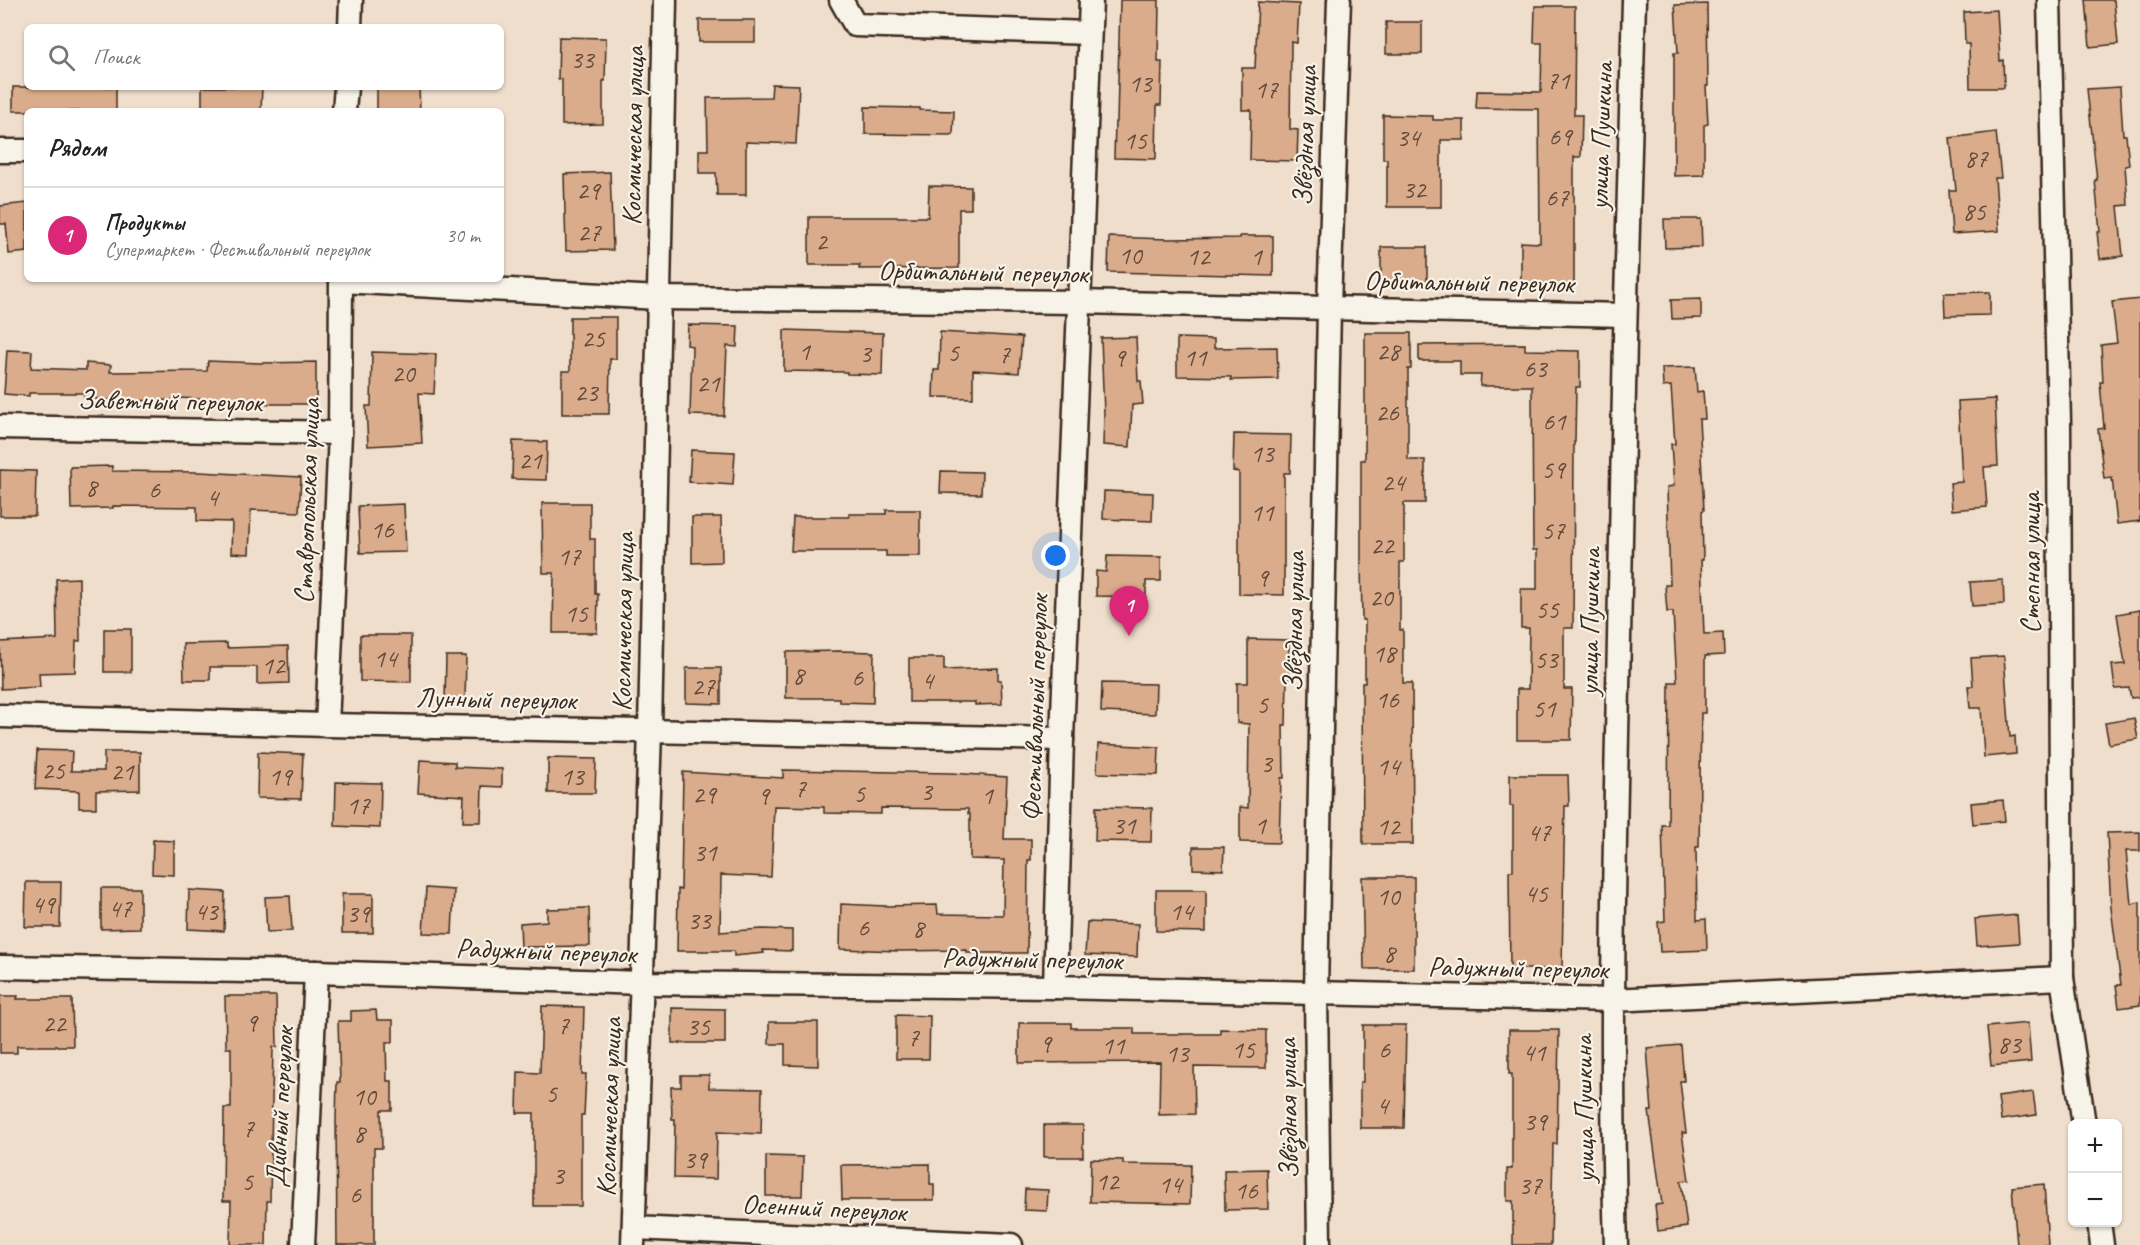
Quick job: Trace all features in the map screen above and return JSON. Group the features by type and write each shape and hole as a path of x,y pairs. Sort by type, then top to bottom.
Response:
{"street":[{"path":"350,24 351,0"},
{"name":"Космическая улица","path":"634,1237 650,731 665,0"},
{"path":"841,0 855,25 1089,33"},
{"name":"Фестивальный переулок","path":"1055,987 1062,739 1091,0"},
{"name":"Звёздная улица","path":"1319,1245 1316,993 1329,308 1339,0"},
{"name":"улица Пушкина","path":"1616,1245 1612,1119 1612,1000 1625,315 1634,0"},
{"name":"Степная улица","path":"2049,0 2059,411 2062,978 2083,1119"},
{"path":"344,108 346,90"},
{"path":"0,151 24,151"},
{"name":"Ставропольская улица","path":"327,725 340,433 341,282"},
{"name":"Орбитальный переулок","path":"376,282 659,298 1079,302 1625,315"},
{"name":"Заветный переулок","path":"0,427 340,433"},
{"name":"Лунный переулок","path":"0,716 327,725 1062,739"},
{"name":"Радужный переулок","path":"0,967 316,972 642,983 1055,987 1612,1000 2062,978"},
{"name":"Дивный переулок","path":"303,1245 316,972"},
{"path":"2100,1227 2102,1245"},
{"name":"Осенний переулок","path":"634,1237 1011,1245"}],"building":[{"path":"1120,0 1159,0 1158,62 1162,62 1161,105 1157,105 1156,159 1114,158"},
{"path":"2086,0 2114,0 2118,44 2090,47"},
{"path":"1258,2 1299,4 1297,43 1291,42 1290,129 1298,130 1297,161 1250,160 1251,110 1242,110 1242,68 1255,68"},
{"path":"1707,4 1708,124 1704,125 1704,175 1674,176 1674,53 1678,53 1675,5"},
{"path":"1535,6 1575,6 1574,115 1582,115 1581,157 1574,157 1574,286 1521,285 1521,242 1540,243 1539,109 1476,108 1477,91 1541,92 1542,43 1534,43"},
{"path":"1997,10 2004,88 1970,88 1969,44 1965,44 1964,12"},
{"path":"699,20 755,20 755,42 699,42"},
{"path":"1386,22 1422,22 1422,54 1386,54"},
{"path":"559,37 606,38 603,124 562,125 562,79 558,79"},
{"path":"772,84 799,85 796,144 746,142 746,195 717,195 716,173 699,173 699,150 708,150 707,98 771,97"},
{"path":"13,87 24,87 24,90 116,90 116,108 24,108 24,111 13,111"},
{"path":"2120,87 2123,135 2126,135 2129,165 2125,166 2128,205 2118,206 2123,256 2100,259 2095,180 2097,180 2087,89"},
{"path":"202,90 262,90 261,108 202,108"},
{"path":"377,90 419,90 420,108 377,108"},
{"path":"865,107 954,111 953,135 865,134"},
{"path":"1383,115 1433,116 1433,120 1464,120 1464,140 1441,140 1441,207 1387,207 1387,159 1383,159"},
{"path":"1996,132 2001,178 1995,178 1999,231 1952,234 1949,190 1956,190 1950,138"},
{"path":"610,172 613,250 566,251 564,174"},
{"path":"929,186 971,187 971,209 959,209 959,268 859,269 860,265 809,265 809,217 928,217"},
{"path":"24,203 24,252 9,254 6,224 0,224 0,206"},
{"path":"1664,219 1701,219 1702,247 1665,248"},
{"path":"1240,236 1273,236 1273,276 1108,272 1109,237 1168,239 1240,238"},
{"path":"1381,247 1427,247 1427,283 1381,283"},
{"path":"1990,292 1990,315 1945,316 1944,293"},
{"path":"1701,299 1701,318 1672,319 1671,300"},
{"path":"2140,299 2140,521 2117,524 2112,478 2104,479 2098,429 2104,428 2100,382 2103,382 2101,345 2117,343 2112,302"},
{"path":"570,317 616,317 616,359 610,359 609,414 562,414 562,371 570,371"},
{"path":"688,325 738,326 737,347 727,346 724,416 690,415 692,346 687,345"},
{"path":"784,330 883,333 882,375 784,371"},
{"path":"940,332 1022,337 1019,373 973,370 973,398 933,397 934,370 939,370"},
{"path":"1365,333 1411,333 1411,369 1408,369 1408,460 1425,460 1425,503 1404,503 1404,562 1400,562 1403,683 1412,683 1413,844 1363,844 1362,683 1365,683 1365,620 1362,620 1361,460 1365,460"},
{"path":"1136,337 1138,381 1141,381 1143,404 1132,405 1130,447 1103,445 1101,338"},
{"path":"1177,338 1214,339 1214,348 1277,347 1278,379 1231,380 1231,377 1177,376"},
{"path":"1525,344 1525,350 1580,351 1580,387 1576,387 1574,442 1573,628 1564,628 1564,689 1572,689 1571,740 1517,740 1517,689 1528,689 1529,628 1521,628 1521,589 1537,589 1537,550 1533,550 1532,386 1480,386 1481,375 1460,375 1460,361 1419,361 1419,345"},
{"path":"7,350 32,351 31,368 86,370 86,363 111,365 110,372 207,371 208,361 316,362 316,404 260,404 260,402 179,398 179,400 122,401 84,398 84,393 29,393 29,396 4,394"},
{"path":"372,352 436,354 434,394 419,393 422,443 368,446 366,406 371,406"},
{"path":"1695,367 1697,392 1703,391 1705,419 1699,419 1704,510 1702,511 1703,560 1701,560 1704,634 1723,633 1724,655 1705,656 1705,713 1701,713 1699,847 1696,847 1697,920 1706,919 1707,950 1660,952 1658,922 1665,921 1662,825 1668,825 1669,682 1677,682 1673,612 1667,612 1665,585 1670,585 1667,487 1674,486 1671,444 1675,444 1671,386 1663,387 1662,368"},
{"path":"1995,399 1998,466 1984,467 1987,507 1952,510 1950,483 1962,482 1958,401"},
{"path":"1234,434 1291,435 1290,473 1284,473 1284,595 1239,594 1239,472 1233,471"},
{"path":"513,441 547,442 546,480 512,479"},
{"path":"691,450 735,452 733,485 689,482"},
{"path":"112,466 112,471 301,477 299,512 251,510 249,554 231,553 232,522 197,521 197,507 113,506 113,508 71,509 70,467"},
{"path":"0,470 36,471 35,516 0,516"},
{"path":"941,471 982,472 981,494 940,493"},
{"path":"1104,491 1153,493 1152,521 1103,519"},
{"path":"542,503 590,503 590,539 595,539 595,594 598,594 597,633 553,633 554,573 543,573"},
{"path":"404,504 406,552 360,553 358,506"},
{"path":"886,510 920,510 920,556 886,556 886,551 791,551 793,517 849,517 849,514 886,514"},
{"path":"692,517 721,517 722,562 692,563"},
{"path":"1107,556 1161,557 1161,581 1146,581 1146,597 1096,596 1096,571 1106,572"},
{"path":"79,578 80,641 76,641 75,672 39,673 40,687 1,689 0,642 57,639 56,579"},
{"path":"2003,580 2004,604 1972,606 1970,582"},
{"path":"2140,610 2140,697 2131,698 2129,688 2115,689 2112,665 2125,664 2117,614"},
{"path":"104,629 131,629 131,672 104,672"},
{"path":"360,635 411,635 411,682 360,681"},
{"path":"1248,639 1289,640 1289,679 1287,679 1286,725 1283,725 1284,778 1281,778 1279,843 1240,842 1240,807 1248,808 1249,724 1237,723 1237,683 1248,683"},
{"path":"227,643 227,648 288,646 289,683 257,684 257,667 210,667 210,680 184,680 183,644"},
{"path":"786,652 874,652 873,703 839,702 839,698 786,698"},
{"path":"446,656 466,656 465,702 445,701"},
{"path":"2004,656 2010,737 2015,736 2016,754 1984,757 1981,708 1970,708 1968,686 1973,686 1971,658"},
{"path":"909,658 944,658 944,670 998,668 1002,704 909,702"},
{"path":"686,668 721,668 721,704 686,703"},
{"path":"1102,683 1156,684 1155,714 1101,712"},
{"path":"2134,718 2138,739 2109,744 2105,723"},
{"path":"1098,744 1159,747 1158,775 1097,773"},
{"path":"37,750 72,751 71,771 104,771 104,752 140,752 140,790 96,791 96,808 79,808 79,791 35,789"},
{"path":"258,752 303,754 301,799 257,798"},
{"path":"548,758 596,759 595,793 548,793"},
{"path":"420,760 455,762 455,767 502,769 502,787 482,786 481,822 463,822 464,796 418,793"},
{"path":"783,770 951,773 1007,777 1004,839 1031,839 1031,860 1028,860 1027,953 840,949 841,904 937,905 938,914 1003,915 1004,860 970,859 968,809 881,808 881,814 824,813 824,807 774,806 771,877 721,875 720,932 762,929 792,930 792,951 763,950 764,953 734,956 734,951 677,951 678,889 681,890 683,772 783,778"},
{"path":"1510,775 1568,775 1569,806 1565,806 1562,969 1510,969 1509,871 1513,871 1513,806 1510,806"},
{"path":"336,782 381,783 380,828 335,826"},
{"path":"2003,800 2005,821 1973,824 1971,803"},
{"path":"1096,807 1152,808 1151,842 1095,841"},
{"path":"2140,832 2140,851 2126,851 2131,904 2140,902 2140,1005 2119,1008 2116,985 2121,985 2111,908 2107,833"},
{"path":"153,840 174,841 174,875 152,874"},
{"path":"1193,847 1224,847 1223,870 1193,869"},
{"path":"1362,877 1414,877 1414,969 1364,969"},
{"path":"26,882 61,882 60,927 25,927"},
{"path":"101,888 140,888 140,928 101,929"},
{"path":"426,888 454,890 452,934 423,933"},
{"path":"189,890 225,892 224,931 188,929"},
{"path":"1156,890 1206,890 1206,932 1156,931"},
{"path":"342,894 373,894 373,933 342,933"},
{"path":"290,896 292,931 267,932 265,897"},
{"path":"589,908 590,946 521,947 520,923 547,921 547,909"},
{"path":"2017,915 2019,943 1977,946 1975,919"},
{"path":"1087,922 1138,924 1137,957 1085,955"},
{"path":"0,996 18,996 17,999 72,999 73,1046 17,1046 17,1053 0,1053"},
{"path":"225,996 276,996 277,1047 273,1047 270,1201 267,1201 266,1245 230,1245 231,1201 223,1201 224,1108 231,1108 231,1048 226,1048"},
{"path":"542,1006 584,1007 582,1074 586,1074 584,1115 581,1115 581,1206 534,1206 534,1113 517,1113 518,1072 540,1073"},
{"path":"672,1008 725,1009 725,1043 672,1043"},
{"path":"376,1010 377,1020 393,1020 393,1042 386,1042 387,1081 392,1081 392,1110 381,1110 382,1148 374,1148 374,1245 337,1245 336,1119 337,1082 340,1082 338,1021 351,1021 351,1011"},
{"path":"896,1015 930,1016 929,1059 896,1059"},
{"path":"769,1022 818,1022 818,1066 785,1065 785,1044 769,1044"},
{"path":"1019,1023 1071,1023 1071,1028 1134,1028 1134,1034 1220,1034 1220,1029 1266,1030 1266,1068 1194,1067 1195,1114 1159,1115 1160,1062 1019,1063"},
{"path":"2028,1023 2031,1062 1991,1066 1987,1027"},
{"path":"1363,1025 1406,1025 1404,1128 1360,1128"},
{"path":"1509,1030 1559,1030 1557,1144 1553,1144 1551,1245 1513,1245 1513,1201 1507,1201 1507,1169 1512,1169 1512,1074 1509,1074"},
{"path":"1681,1045 1684,1081 1680,1081 1686,1133 1682,1133 1689,1180 1681,1181 1687,1227 1658,1231 1655,1205 1662,1204 1649,1111 1652,1111 1647,1048"},
{"path":"681,1075 709,1075 709,1088 762,1089 761,1134 717,1132 716,1179 674,1178 675,1119 672,1119 671,1087 681,1087"},
{"path":"2033,1092 2036,1115 2001,1120 1998,1097"},
{"path":"1044,1125 1083,1125 1083,1157 1044,1157"},
{"path":"766,1156 803,1157 802,1196 766,1196"},
{"path":"1091,1159 1123,1160 1123,1164 1191,1165 1190,1204 1090,1202"},
{"path":"930,1164 930,1184 934,1184 934,1200 842,1200 841,1165"},
{"path":"1267,1169 1268,1209 1225,1210 1224,1170"},
{"path":"2044,1184 2048,1245 2017,1245 2012,1187"},
{"path":"1025,1189 1048,1190 1047,1211 1024,1210"}],"place":[{"name":"Продукты","path":"1129,636"}]}
